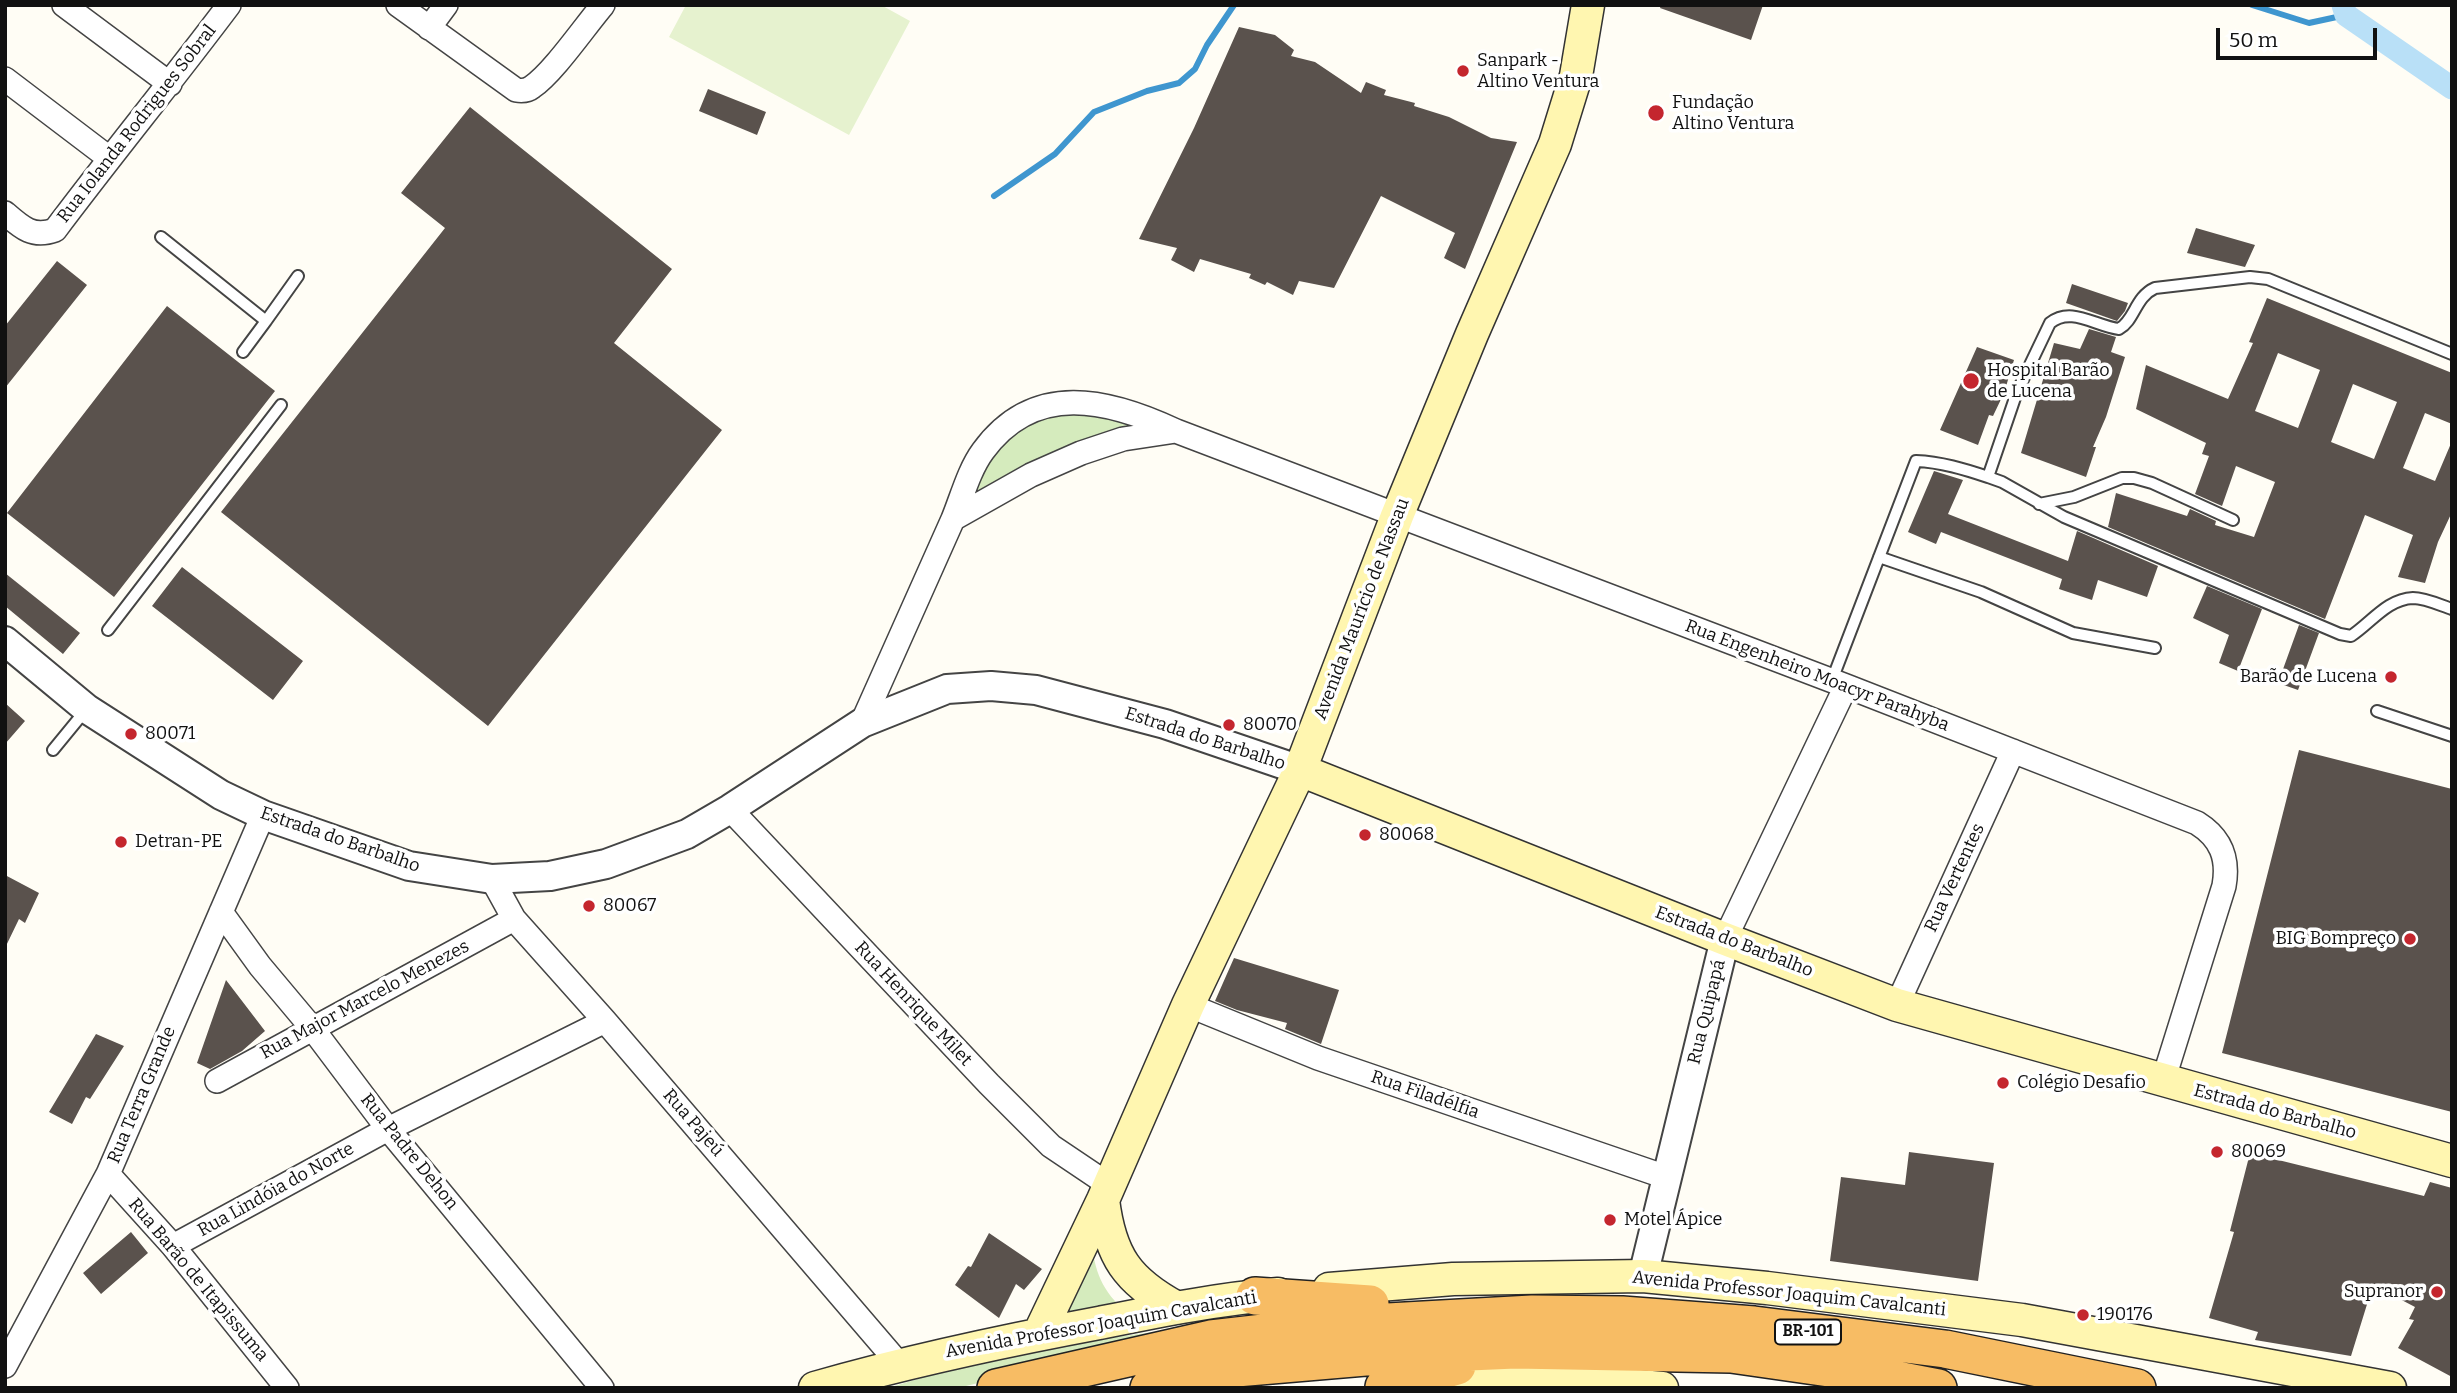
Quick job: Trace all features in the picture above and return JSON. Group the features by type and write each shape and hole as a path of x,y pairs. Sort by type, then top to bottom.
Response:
{"highway":[{"path":"1255,1296 1532,1314"},
{"name":"BR-101","path":"1532,1314 1622,1315 1754,1325 1945,1349 2137,1388"},
{"name":"Avenida Professor Joaquim Cavalcanti","path":"996,1388 1211,1339 1334,1325 1532,1314"},
{"path":"1383,1388 1515,1350"},
{"name":"BR-101","path":"1149,1388 1236,1368 1377,1356 1515,1350 1731,1354 1850,1371 1938,1388"}],"main road":[{"name":"Avenida Maurício de Nassau","path":"1039,1334 1106,1193 1188,1005 1300,770 1472,334 1555,144 1576,76 1588,5"},
{"name":"Estrada do Barbalho","path":"1300,770 1897,1005 2163,1081 2207,1088 2452,1161"},
{"path":"1106,1193 1107,1228 1116,1254 1132,1276 1153,1295 1177,1308"},
{"name":"Avenida Professor Joaquim Cavalcanti","path":"815,1388 899,1364 1039,1334 1255,1296 1453,1279 1643,1276 1767,1288 2022,1320 2390,1388"},
{"path":"1383,1388 1454,1382 1662,1388"}],"street":[{"path":"64,5 170,83"},
{"name":"Rua Iolanda Rodrigues Sobral","path":"5,213 30,233 55,230 108,158 170,83 229,5"},
{"path":"398,5 516,90 530,89 542,78 603,5"},
{"path":"429,28 446,5"},
{"path":"5,79 108,158"},
{"name":"Rua Engenheiro Moacyr Parahyba","path":"862,723 968,480 982,453 1000,430 1024,414 1053,403 1080,402 1111,406 1839,683 2197,823 2214,836 2225,856 2227,871 2163,1081"},
{"path":"953,519 1031,475 1081,453 1123,439 1176,430"},
{"name":"Estrada do Barbalho","path":"5,641 87,709 221,795 263,815 409,866 492,879 550,876 606,864 687,834 862,723 947,689 991,686 1036,690 1166,724 1300,770"},
{"name":"Rua Quipapá","path":"1643,1276 1725,939 1839,683"},
{"name":"Rua Vertentes","path":"1897,1005 2013,751"},
{"name":"Rua Henrique Milet","path":"730,809 998,1093 1051,1146 1106,1193"},
{"name":"Rua Terra Grande","path":"5,1366 108,1174 263,815"},
{"name":"Rua Pajeú","path":"492,879 514,919 899,1364"},
{"name":"Rua Padre Dehon","path":"221,912 388,1129 602,1388"},
{"name":"Rua Major Marcelo Menezes","path":"217,1081 514,919"},
{"name":"Rua Filadélfia","path":"1188,1005 1318,1058 1666,1177"},
{"name":"Rua Lindóia do Norte","path":"173,1246 388,1129 605,1021"},
{"name":"Rua Barão de Itapissuma","path":"108,1174 173,1246 287,1388"}],"lane":[{"path":"162,237 265,321"},
{"path":"243,352 298,275"},
{"path":"1987,477 2018,392 2050,323 2057,317 2069,315 2119,329 2125,326 2142,295 2155,288 2250,277 2268,279 2452,354"},
{"path":"108,629 281,405"},
{"path":"1839,683 1879,557 1916,461 1965,469 2002,482 2064,517 2340,634 2351,636 2386,608 2401,601 2415,598 2452,609"},
{"path":"2039,504 2074,497 2122,478 2134,478 2152,483 2233,520"},
{"path":"1879,557 1981,592 2073,633 2155,648"},
{"path":"53,750 87,709"},
{"path":"2377,712 2452,736"}],"green space":[{"path":"686,5 881,5 910,21 849,135 669,37"},
{"path":"1065,412 1112,417 1143,430 965,502 970,472 1033,416"},
{"path":"1090,1236 1099,1276 1108,1292 1123,1309 1060,1315"},
{"path":"1215,1324 958,1388 888,1388 994,1356"}],"building":[{"path":"1661,5 1763,5 1751,40 1660,8"},
{"path":"1239,27 1275,35 1294,50 1291,56 1315,62 1361,93 1366,82 1386,90 1384,95 1415,103 1414,106 1449,117 1491,138 1517,142 1465,269 1444,258 1455,233 1381,196 1334,288 1299,281 1293,295 1267,282 1265,285 1249,278 1251,274 1200,259 1194,272 1171,260 1177,248 1139,239 1194,128"},
{"path":"708,89 766,112 757,135 699,111"},
{"path":"470,107 672,269 614,343 722,430 488,726 221,512 445,228 401,193"},
{"path":"2196,228 2255,245 2245,267 2187,253"},
{"path":"57,261 87,285 5,388 5,326"},
{"path":"2072,284 2128,303 2125,311 2117,321 2066,303"},
{"path":"2267,298 2452,373 2452,424 2425,413 2403,468 2435,481 2452,441 2452,512 2438,542 2425,583 2398,577 2413,535 2365,515 2325,619 2108,527 2116,493 2187,516 2190,509 2216,521 2215,525 2254,537 2275,482 2236,466 2222,506 2195,494 2209,456 2202,454 2206,443 2136,409 2146,365 2228,399 2253,343 2249,342","holes":["2278,353 2320,370 2298,428 2255,411","2353,384 2397,402 2374,459 2331,442"]},
{"path":"167,306 275,391 114,597 7,513"},
{"path":"2089,329 2116,337 2111,352 2125,357 2106,417 2093,447 2096,447 2086,477 2021,453 2054,343 2080,349"},
{"path":"1977,347 2014,360 2004,393 1993,416 1989,415 1978,445 1940,430"},
{"path":"1934,471 1963,480 1948,514 2068,561 2077,531 2158,566 2147,597 2098,580 2092,600 2059,589 2062,579 1941,532 1936,544 1908,532"},
{"path":"182,567 303,661 273,700 152,606"},
{"path":"5,573 80,633 63,654 5,606"},
{"path":"2207,586 2262,609 2238,671 2219,663 2229,635 2193,618"},
{"path":"2299,625 2319,633 2298,690 2278,683"},
{"path":"5,703 25,721 5,744"},
{"path":"2299,750 2452,789 2452,1112 2222,1053"},
{"path":"5,875 39,893 25,923 19,919 5,948"},
{"path":"1234,958 1339,990 1321,1044 1285,1029 1287,1023 1237,1010 1215,1001"},
{"path":"226,980 265,1031 242,1051 210,1069 197,1063"},
{"path":"96,1034 124,1046 90,1099 86,1097 72,1124 49,1112"},
{"path":"1909,1152 1994,1163 1978,1281 1830,1261 1841,1177 1905,1185"},
{"path":"2250,1153 2424,1196 2430,1182 2452,1188 2452,1377 2398,1348 2414,1320 2409,1319 2415,1307 2373,1285 2351,1356 2255,1340 2258,1332 2209,1318 2234,1232 2230,1231"},
{"path":"131,1232 148,1253 101,1294 83,1273"},
{"path":"989,1233 1042,1269 1024,1290 1016,1284 999,1318 955,1285 968,1266 971,1267"}],"waterway":[{"path":"994,196 1055,154 1094,112 1147,91 1179,83 1195,69 1207,45 1234,5"},
{"path":"2252,5 2309,23 2346,15"},
{"path":"2343,5 2346,15 2452,88"}],"place":[{"name":"Sanpark - Altino Ventura","path":"1463,71"},
{"name":"Fundação Altino Ventura","path":"1656,113"},
{"name":"Hospital Barão de Lucena","path":"1971,381"},
{"name":"Barão de Lucena","path":"2391,677"},
{"name":"80070","path":"1229,725"},
{"name":"80071","path":"131,734"},
{"name":"80068","path":"1365,835"},
{"name":"Detran-PE","path":"121,842"},
{"name":"80067","path":"589,906"},
{"name":"BIG Bompreço","path":"2410,939"},
{"name":"Colégio Desafio","path":"2003,1083"},
{"name":"80069","path":"2217,1152"},
{"name":"Motel Ápice","path":"1610,1220"},
{"name":"Supranor","path":"2437,1292"},
{"name":"190176","path":"2083,1315"}]}
